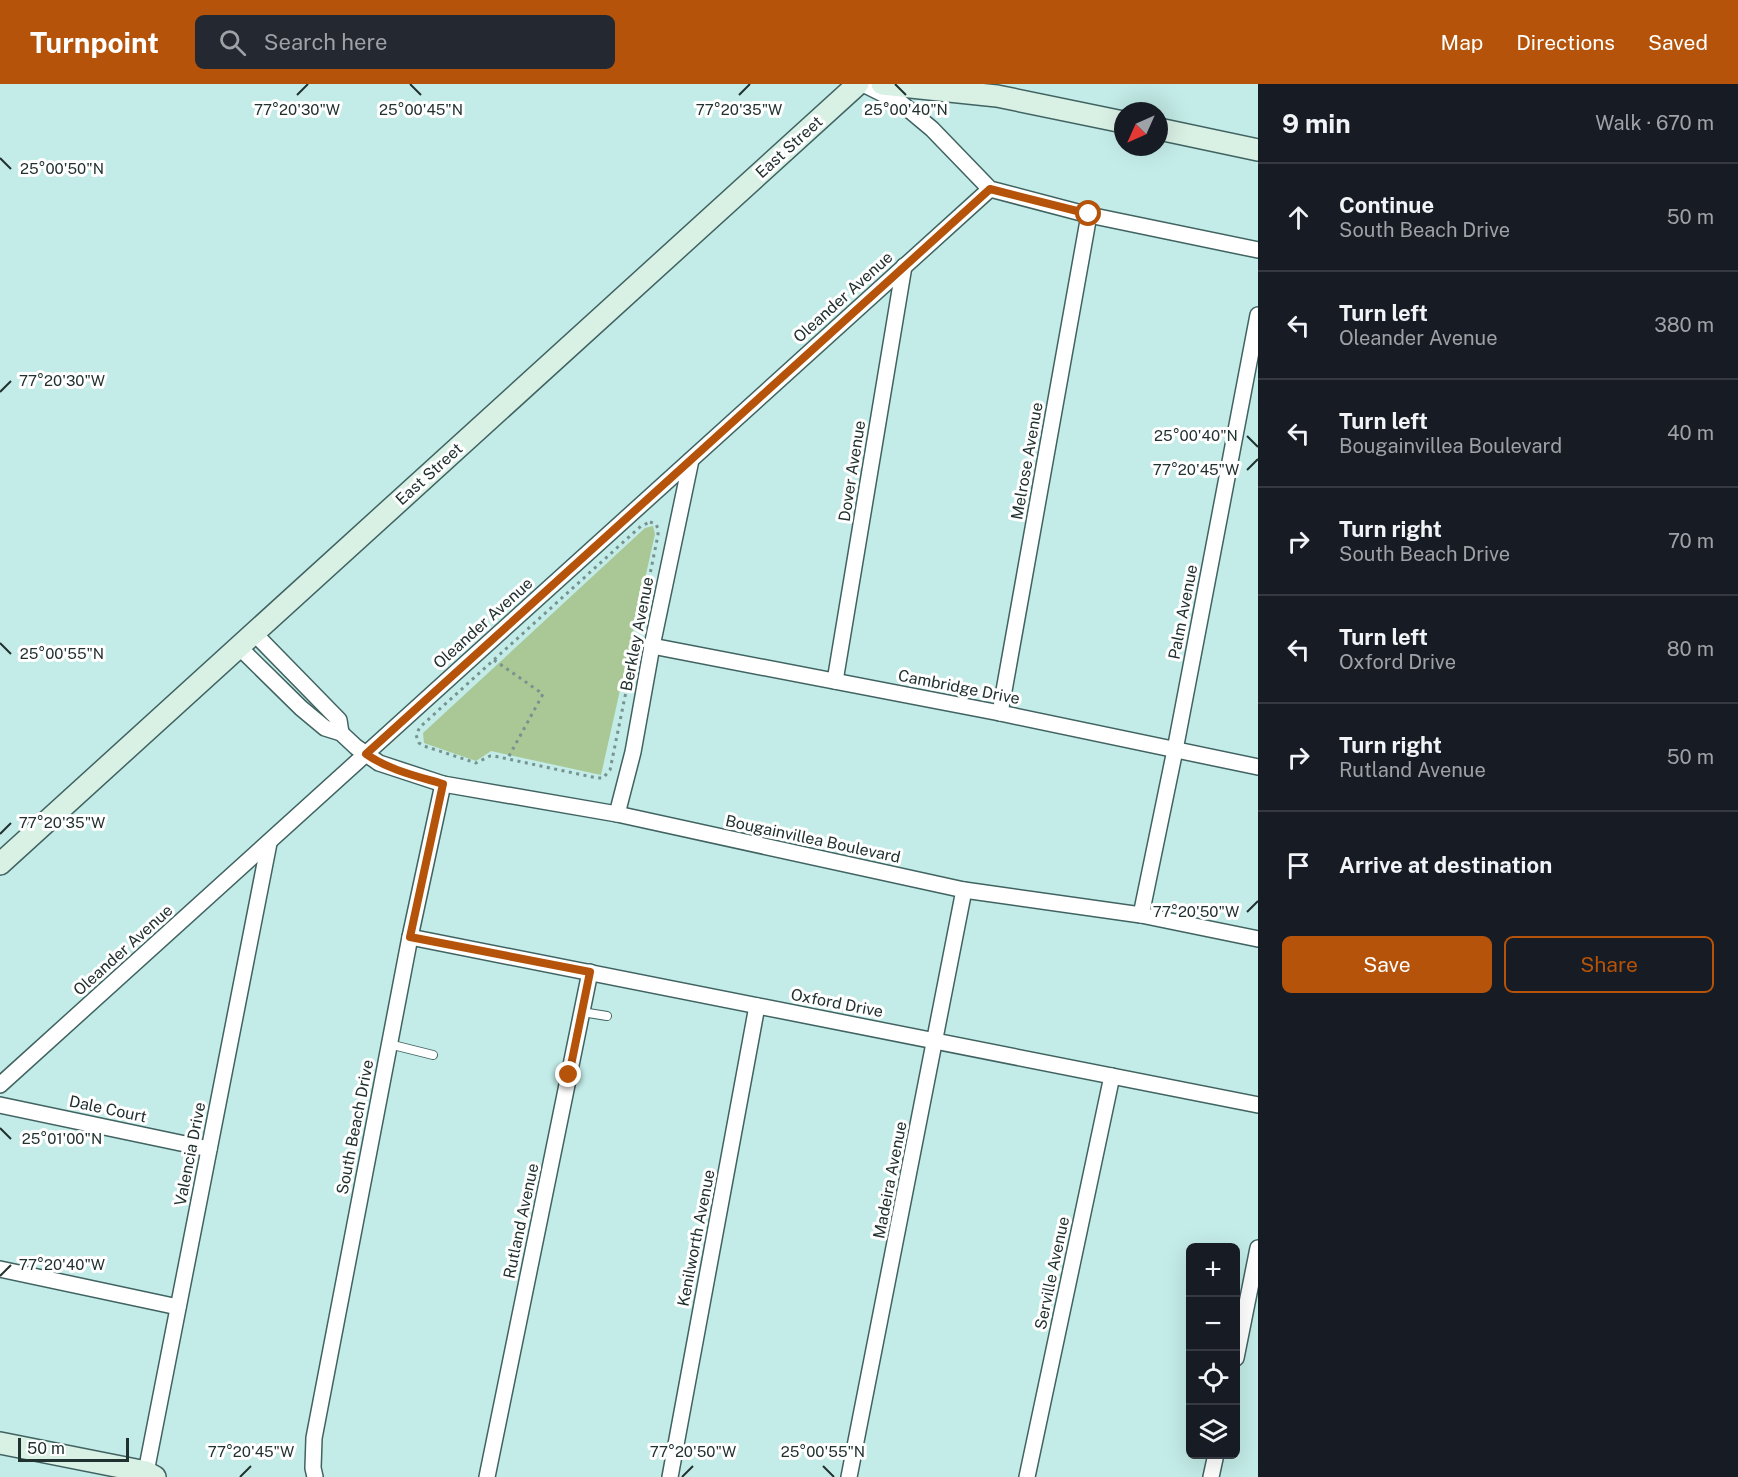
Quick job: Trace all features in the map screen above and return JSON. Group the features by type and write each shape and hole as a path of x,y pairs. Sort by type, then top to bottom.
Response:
{"main road":[{"name":"East Street","path":"0,864 858,84"},
{"path":"882,84 997,96 1114,120"},
{"path":"1168,131 1258,150"},
{"path":"0,1443 151,1474"}],"street":[{"path":"863,84 901,103 939,136 990,189 1089,214 1258,250"},
{"name":"Oleander Avenue","path":"0,1085 990,189"},
{"name":"Melrose Avenue","path":"1000,713 1089,214"},
{"name":"Dover Avenue","path":"836,681 904,266"},
{"name":"Palm Avenue","path":"1141,915 1258,315"},
{"name":"Berkley Avenue","path":"617,814 633,752 652,646 691,460"},
{"path":"238,647 301,708 325,728 341,733 339,720 254,633"},
{"name":"Cambridge Drive","path":"652,646 1000,713 1258,767"},
{"name":"Bougainvillea Boulevard","path":"341,733 379,763 443,784 617,814 964,890 1141,915 1258,939"},
{"name":"South Beach Drive","path":"315,1477 314,1438 410,937 443,784"},
{"name":"Valencia Drive","path":"151,1474 178,1308 269,843"},
{"name":"Madeira Avenue","path":"849,1477 964,890"},
{"name":"Oxford Drive","path":"410,937 1258,1105"},
{"name":"Rutland Avenue","path":"487,1477 590,972"},
{"name":"Kenilworth Avenue","path":"670,1477 757,1006"},
{"name":"Serville Avenue","path":"1027,1477 1112,1076"},
{"name":"Dale Court","path":"0,1105 209,1149"},
{"path":"1237,1351 1258,1248"},
{"path":"0,1269 178,1308"},
{"path":"1211,1477 1215,1459"}],"lane":[{"path":"582,1012 607,1016"},
{"path":"389,1044 433,1055"}],"path":[{"path":"650,522 656,524 658,535 608,775 597,778 507,759 490,756 476,763 424,746 419,743 416,735 420,727 641,526 650,522"},
{"path":"494,660 543,694 507,759"}],"green space":[{"path":"653,526 655,534 601,775 491,751 476,761 424,743 423,733 645,528"}],"route":[{"path":"569,1075 590,972 410,937 443,784 379,763 366,754 990,189 1089,214"}]}
